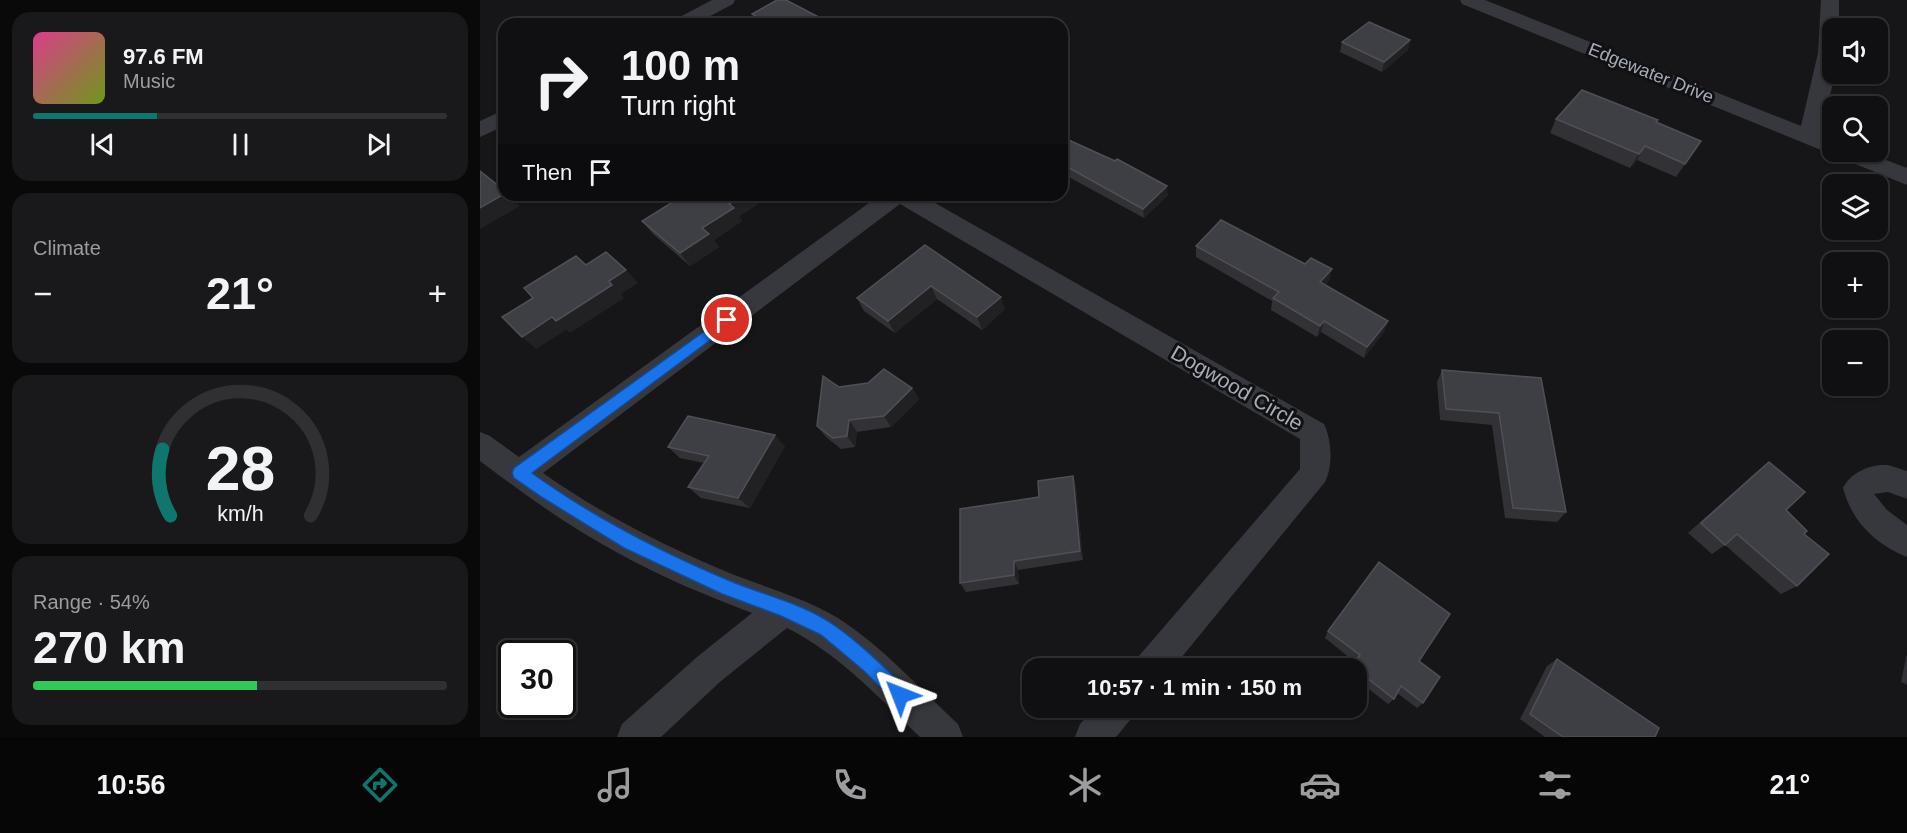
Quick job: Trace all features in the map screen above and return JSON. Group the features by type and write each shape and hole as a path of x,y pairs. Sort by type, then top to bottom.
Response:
{"street":[{"path":"692,18 726,0"},
{"name":"Edgewater Drive","path":"1469,0 1822,142"},
{"path":"1809,137 1818,106 1829,50 1830,0"},
{"path":"480,130 498,120"},
{"path":"1870,162 1907,177"},
{"path":"520,473 888,201"},
{"name":"Dogwood Circle","path":"913,201 1314,433 1315,473 1159,658"},
{"path":"480,445 548,494 629,543 728,588 784,609 826,630 870,665 945,737"},
{"path":"1907,485 1895,479 1879,477 1858,488 1860,499 1879,526 1907,542"},
{"path":"635,737 709,669 784,609"},
{"path":"1093,737 1109,718"}],"building":[{"path":"777,0 786,0 820,18 759,18 752,14"},
{"path":"1369,22 1410,40 1384,62 1342,42"},
{"path":"1582,90 1658,120 1656,122 1701,141 1685,164 1645,146 1639,154 1556,119"},
{"path":"1068,140 1115,161 1117,159 1167,186 1143,209 1068,167"},
{"path":"480,171 498,185 498,198 480,208"},
{"path":"674,201 734,201 729,204 734,208 702,228 709,234 680,253 642,221"},
{"path":"1221,220 1305,264 1311,258 1332,269 1320,282 1388,321 1367,347 1324,321 1320,326 1273,298 1279,292 1196,246"},
{"path":"925,245 1001,297 977,317 931,286 888,321 857,298"},
{"path":"606,252 626,270 609,281 612,285 556,321 552,317 522,337 502,317 533,298 524,288 576,256 586,265"},
{"path":"884,369 912,388 884,416 849,420 847,436 833,438 817,426 823,376 839,387 868,383"},
{"path":"1442,370 1541,378 1566,512 1513,508 1499,413 1446,409"},
{"path":"688,416 775,435 738,498 688,487 709,456 668,447"},
{"path":"1769,462 1805,492 1786,510 1807,531 1804,534 1829,554 1797,586 1737,534 1725,545 1701,523"},
{"path":"1073,476 1080,551 1014,561 1014,575 960,583 960,509 1039,497 1038,481"},
{"path":"1379,562 1450,614 1419,661 1440,677 1423,703 1401,686 1394,699 1367,678 1367,658 1358,658 1360,655 1328,631"},
{"path":"1557,659 1659,728 1655,737 1563,737 1530,714"}],"route":[{"path":"727,320 520,473 548,494 629,543 728,588 784,609 826,630 870,665 900,695"}]}
